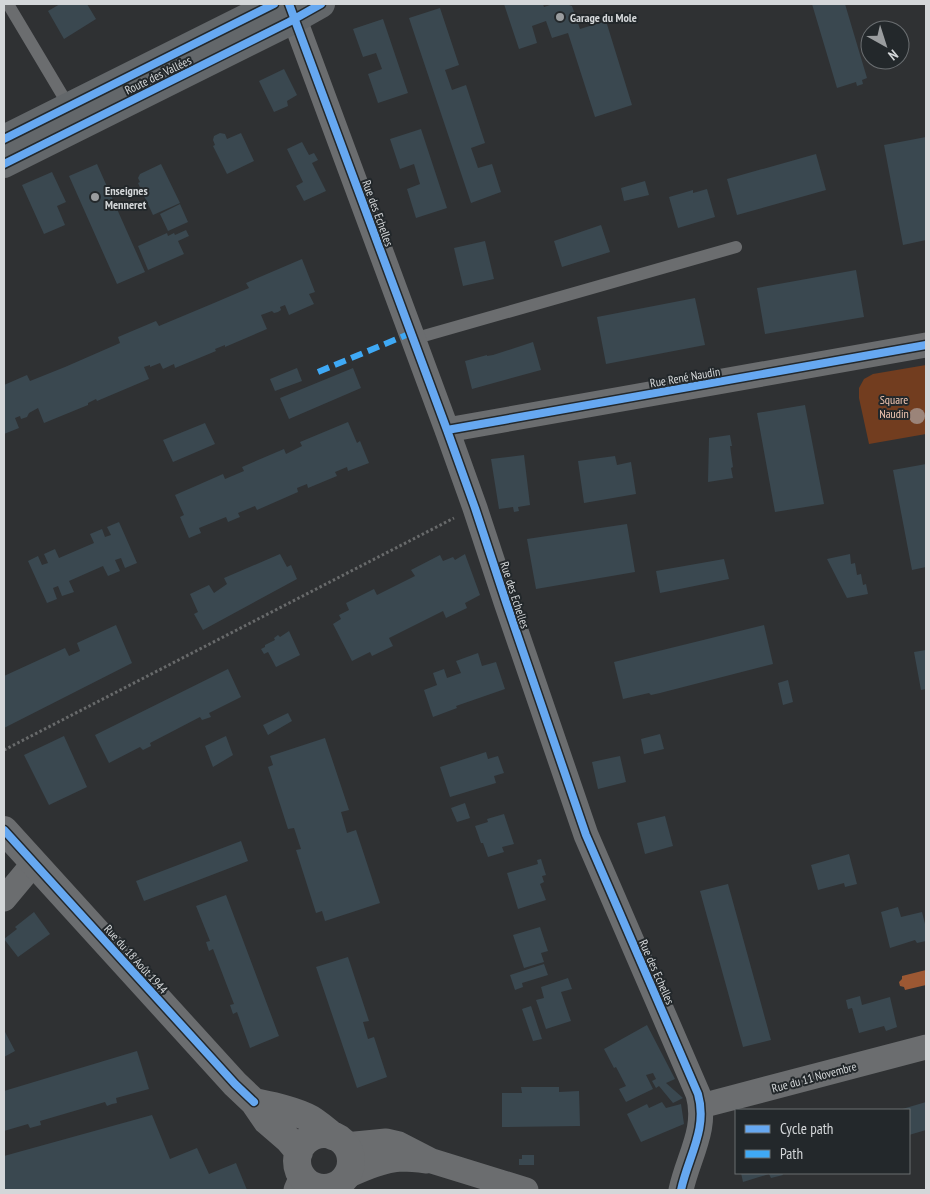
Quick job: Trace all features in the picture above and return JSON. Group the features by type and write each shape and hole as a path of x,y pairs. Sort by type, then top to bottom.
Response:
{"main road":[{"name":"Route des Vallées","path":"4,164 75,116 286,9 321,4"},
{"name":"Route des Vallées","path":"4,139 75,116"}],"street":[{"name":"Rue des Echelles","path":"286,9 447,430 586,835 696,1087 701,1106 701,1120 698,1135 678,1185"},
{"name":"Rue René Naudin","path":"447,430 926,345"},
{"name":"Rue du 18 Août 1944","path":"4,830 235,1084 254,1102 267,1121 288,1140 302,1178"},
{"path":"4,899 34,863"},
{"name":"Rue du 11 Novembre","path":"701,1106 926,1047"},
{"path":"254,1102 282,1108 306,1117 339,1140 351,1157 351,1165 341,1184"},
{"path":"432,1161 402,1159 388,1161 374,1165 341,1184 330,1188 319,1188 302,1178 304,1143 310,1138 324,1134 339,1140 393,1142 403,1145 432,1161 526,1190"}],"lane":[{"path":"8,4 75,116"},
{"path":"413,339 736,247"}],"path":[{"path":"4,750 475,508"}],"green space":[{"name":"Square Naudin","path":"926,365 926,434 869,444 859,398 859,388 864,379 873,374"}],"shaded area":[{"path":"926,970 926,985 905,990 904,987 900,986 899,982 902,976"}],"building":[{"path":"60,4 87,4 96,19 64,39 48,11"},
{"path":"504,4 543,4 544,7 553,4 566,4 572,6 580,29 606,21 632,105 595,117 568,33 552,38 546,21 532,26 537,43 519,49"},
{"path":"812,4 845,4 860,54 860,70 865,70 867,78 862,80 863,84 857,86 856,82 837,88"},
{"path":"440,8 459,65 445,70 452,90 466,85 485,143 471,148 478,168 492,164 501,192 471,203 409,18"},
{"path":"383,19 408,93 378,103 368,74 382,69 376,53 363,57 353,29"},
{"path":"284,69 297,95 287,101 288,106 274,112 259,81"},
{"path":"421,129 447,208 416,218 407,189 420,184 414,164 400,169 390,139"},
{"path":"220,133 225,134 227,139 241,133 254,161 227,174 213,146 215,145 214,136"},
{"path":"926,137 926,240 903,245 884,145"},
{"path":"302,142 309,155 314,153 318,160 312,163 326,191 304,201 296,186 303,182 287,149"},
{"path":"816,154 826,190 737,215 727,179"},
{"path":"97,164 145,272 117,284 69,176"},
{"path":"161,164 180,203 153,215 138,183 140,182 138,178 140,174"},
{"path":"52,172 66,202 57,206 65,225 44,234 22,185"},
{"path":"645,181 649,195 624,201 621,188"},
{"path":"707,189 715,217 678,228 669,197 693,190 693,193"},
{"path":"180,204 188,222 168,231 160,214"},
{"path":"601,225 610,252 562,267 554,241"},
{"path":"186,230 189,236 178,241 184,254 148,270 138,246 167,233 168,236 174,233 175,235"},
{"path":"485,241 494,279 463,286 454,248"},
{"path":"302,259 315,292 309,294 314,304 289,315 285,305 280,307 281,310 278,312 274,313 272,311 261,315 267,329 225,347 225,345 215,349 216,351 175,368 174,364 163,369 160,363 144,367 149,379 97,401 96,399 88,403 88,405 44,423 38,408 29,413 27,417 21,419 20,416 15,418 19,428 4,434 4,385 27,375 30,381 65,367 120,343 118,337 156,321 159,326 214,303 249,288 246,283"},
{"path":"856,270 864,317 765,334 757,288"},
{"path":"695,298 705,345 606,364 597,317"},
{"path":"533,342 541,370 472,389 465,361 493,355"},
{"path":"297,368 302,381 275,391 270,379"},
{"path":"353,368 361,388 289,419 280,398"},
{"path":"805,405 824,504 775,512 757,413"},
{"path":"348,422 357,443 360,441 369,463 348,471 347,467 335,472 337,476 308,488 307,484 297,488 298,492 257,510 255,506 238,513 240,517 228,522 226,517 199,528 201,533 189,538 180,517 184,515 175,495 223,474 225,479 244,471 242,467 284,449 286,454 302,446 300,442"},
{"path":"205,423 215,444 173,462 163,440"},
{"path":"730,435 733,478 708,482 709,438"},
{"path":"524,455 530,505 518,507 519,511 514,512 513,507 499,509 491,459"},
{"path":"615,456 617,465 631,462 636,494 584,503 578,461"},
{"path":"926,464 926,567 912,570 893,470"},
{"path":"119,522 137,563 125,568 121,558 115,560 120,571 108,576 103,566 69,581 74,592 62,596 58,586 53,588 57,599 47,603 28,561 38,556 42,565 48,563 44,554 55,549 59,558 94,543 90,534 102,529 105,537 111,535 107,527"},
{"path":"627,524 635,572 536,589 527,539"},
{"path":"280,554 287,567 291,565 297,579 203,630 194,614 198,612 190,594 209,585 214,593 227,584 224,578"},
{"path":"465,554 480,595 465,603 467,608 446,618 443,611 389,638 393,646 372,656 370,652 352,661 333,624 341,619 339,615 349,610 346,603 374,589 377,595 415,576 411,570 440,555 443,561 453,557 455,560"},
{"path":"850,554 851,564 855,563 857,575 861,574 863,585 866,584 868,594 847,598 827,559"},
{"path":"724,559 729,579 660,593 656,571"},
{"path":"116,625 132,663 4,728 4,676 65,648 69,656 80,651 77,643"},
{"path":"764,625 773,664 660,693 651,695 649,693 623,699 614,662"},
{"path":"289,631 300,655 276,667 268,652 264,654 261,649 275,640 274,638 278,635 280,637"},
{"path":"926,650 926,689 921,690 914,652"},
{"path":"478,653 482,666 496,662 505,689 456,706 457,708 433,717 424,690 437,685 433,673 444,669 447,678 461,673 456,661"},
{"path":"228,669 241,697 209,713 211,717 202,720 200,717 150,743 151,746 143,750 140,747 109,763 95,735"},
{"path":"788,680 793,702 783,705 778,683"},
{"path":"288,713 292,721 268,735 263,725"},
{"path":"660,734 664,749 644,754 641,739"},
{"path":"64,736 87,787 49,805 24,755"},
{"path":"226,736 233,755 213,767 205,746"},
{"path":"325,738 349,810 341,812 347,833 356,830 380,903 325,921 322,911 316,913 296,850 301,849 294,828 288,829 268,767 273,765 270,756"},
{"path":"486,752 488,759 498,756 504,773 494,776 496,783 450,797 440,767"},
{"path":"620,756 626,782 598,789 592,762"},
{"path":"465,803 470,818 457,822 451,808"},
{"path":"504,814 514,844 502,847 504,852 488,857 475,826 488,822 487,819"},
{"path":"665,816 673,846 645,854 637,823"},
{"path":"241,841 248,861 144,901 136,881"},
{"path":"849,854 857,884 845,887 844,883 818,890 811,865"},
{"path":"541,859 546,875 542,876 544,882 540,884 546,900 518,909 507,873 538,864 537,860"},
{"path":"728,884 771,1040 743,1047 700,891"},
{"path":"226,895 279,1036 250,1048 237,1012 233,1014 230,1005 234,1004 213,949 209,951 206,942 210,941 196,906"},
{"path":"898,907 901,917 922,912 926,928 926,941 917,943 915,940 890,948 881,912"},
{"path":"34,912 50,934 18,957 4,939 17,929 15,927"},
{"path":"540,927 548,951 541,953 544,962 524,968 513,935"},
{"path":"348,957 369,1021 363,1022 368,1039 374,1037 387,1077 357,1088 316,967"},
{"path":"544,964 548,975 522,983 523,987 515,990 510,975"},
{"path":"568,978 572,989 561,992 571,1021 546,1029 536,1000 544,998 541,987"},
{"path":"860,996 862,1005 890,997 897,1027 886,1031 884,1026 859,1033 852,1008 848,1009 846,1000"},
{"path":"531,1006 542,1039 533,1041 522,1009"},
{"path":"647,1025 675,1079 666,1083 683,1098 673,1103 659,1086 656,1088 652,1081 656,1079 653,1073 646,1075 653,1089 626,1102 619,1089 626,1086 604,1049"},
{"path":"4,1030 15,1051 4,1057"},
{"path":"137,1051 149,1089 116,1098 117,1103 107,1106 105,1102 40,1121 41,1125 30,1128 28,1124 4,1131 4,1091"},
{"path":"521,1087 559,1087 559,1092 579,1091 580,1126 502,1127 502,1093 522,1093"},
{"path":"662,1102 666,1108 681,1104 684,1124 641,1142 627,1114 647,1104 649,1108"},
{"path":"926,1102 926,1130 910,1135 910,1109 902,1109"},
{"path":"152,1115 170,1159 197,1148 209,1174 236,1163 247,1190 4,1190 4,1156"},
{"path":"522,1155 534,1155 534,1165 519,1165 519,1159 522,1159"},
{"path":"741,1174 769,1174 743,1182"},
{"path":"769,1174 783,1175 771,1178"}],"marked path":[{"path":"318,372 411,333"}],"cycle path":[{"path":"4,139 274,4"},
{"path":"289,4 475,508 586,835 698,1094 701,1119 699,1131 681,1190"},
{"path":"4,164 289,22 321,4"},
{"path":"447,430 926,345"},
{"path":"4,830 235,1084 254,1102"}],"place":[{"name":"Garage du Mole","path":"560,17"},
{"name":"Enseignes Menneret","path":"95,197"}]}
